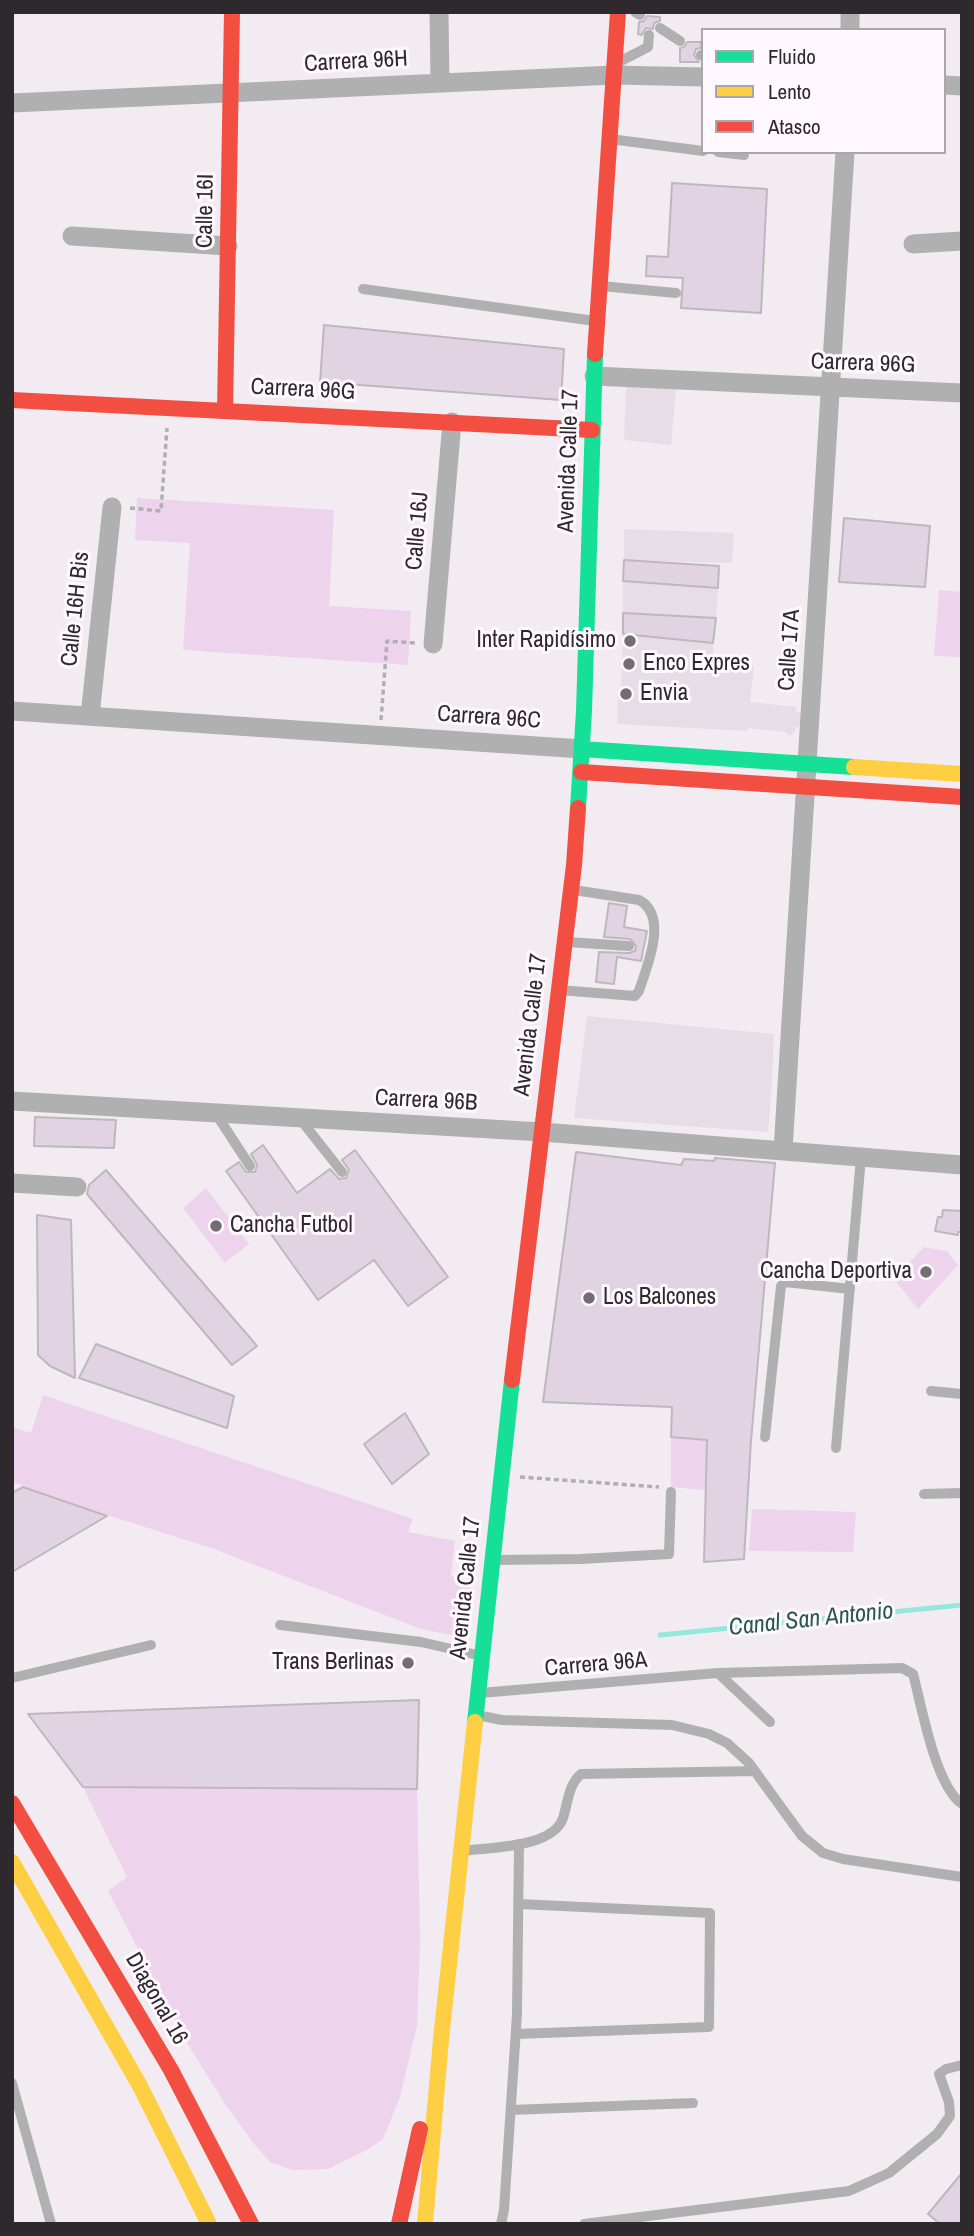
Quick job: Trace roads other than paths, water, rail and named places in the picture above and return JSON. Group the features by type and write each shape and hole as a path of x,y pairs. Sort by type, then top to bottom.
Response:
{"main road":[{"name":"Calle 16I","path":"225,411 232,12"},
{"name":"Avenida Calle 17","path":"425,2224 441,2039 492,1560 571,889 581,772 594,376 618,12"},
{"name":"Carrera 96G","path":"12,400 592,430"},
{"name":"Carrera 96C","path":"582,749 962,774"},
{"path":"581,772 962,797"},
{"name":"Diagonal 16","path":"12,1803 171,2070 251,2224"},
{"path":"12,1863 114,2036 172,2146 209,2224"},
{"name":"Avenida Calle 17","path":"399,2224 441,2039"}],"street":[{"path":"439,12 440,83"},
{"name":"Carrera 96H","path":"12,103 440,83 615,69 701,77"},
{"name":"Calle 17A","path":"783,1150 845,154"},
{"path":"72,236 228,246"},
{"path":"913,244 962,241"},
{"name":"Carrera 96G","path":"594,376 962,393"},
{"name":"Calle 16J","path":"433,644 452,422"},
{"name":"Calle 16H Bis","path":"90,716 112,507"},
{"name":"Carrera 96C","path":"12,711 582,749"},
{"name":"Carrera 96B","path":"12,1101 541,1132 962,1164"},
{"path":"12,1183 78,1187"}],"lane":[{"path":"660,28 680,41"},
{"path":"615,69 648,47 649,35"},
{"path":"610,139 701,151"},
{"path":"735,154 744,155"},
{"path":"600,286 676,293"},
{"path":"363,289 598,321"},
{"path":"559,990 635,996 639,991 654,922 651,910 639,900 571,889"},
{"path":"564,942 629,946"},
{"path":"216,1114 250,1166"},
{"path":"299,1119 342,1172"},
{"path":"836,1448 861,1157"},
{"path":"765,1437 781,1286 785,1282 850,1289"},
{"path":"931,1391 962,1394"},
{"path":"492,1560 669,1554 671,1492"},
{"path":"924,1494 962,1493"},
{"path":"281,1625 421,1642 482,1656"},
{"path":"12,1678 151,1645"},
{"name":"Carrera 96A","path":"479,1693 718,1673 902,1668 913,1674 934,1754 945,1784 954,1798 962,1804"},
{"path":"718,1673 770,1722"},
{"path":"476,1714 502,1720 672,1725 709,1734 727,1743 755,1770 802,1836 823,1853 843,1859 962,1877"},
{"path":"461,1851 536,1842 555,1831 562,1822 575,1780 582,1774 755,1770"},
{"path":"501,2224 516,2034 519,1844"},
{"path":"516,2034 709,2027 710,1913 519,1904"},
{"path":"584,2224 849,2191 889,2173 937,2134 950,2116 949,2102 939,2074 946,2069 962,2065"},
{"path":"12,2082 51,2224"},
{"path":"511,2110 693,2103"}],"waterway":[{"name":"Canal San Antonio","path":"660,1635 962,1605"}],"place":[{"name":"Inter Rapidísimo","path":"630,641"},
{"name":"Enco Expres","path":"629,664"},
{"name":"Envia","path":"626,694"},
{"name":"Cancha Futbol","path":"216,1226"},
{"name":"Cancha Deportiva","path":"926,1272"},
{"name":"Los Balcones","path":"589,1298"},
{"name":"Trans Berlinas","path":"408,1663"}]}
